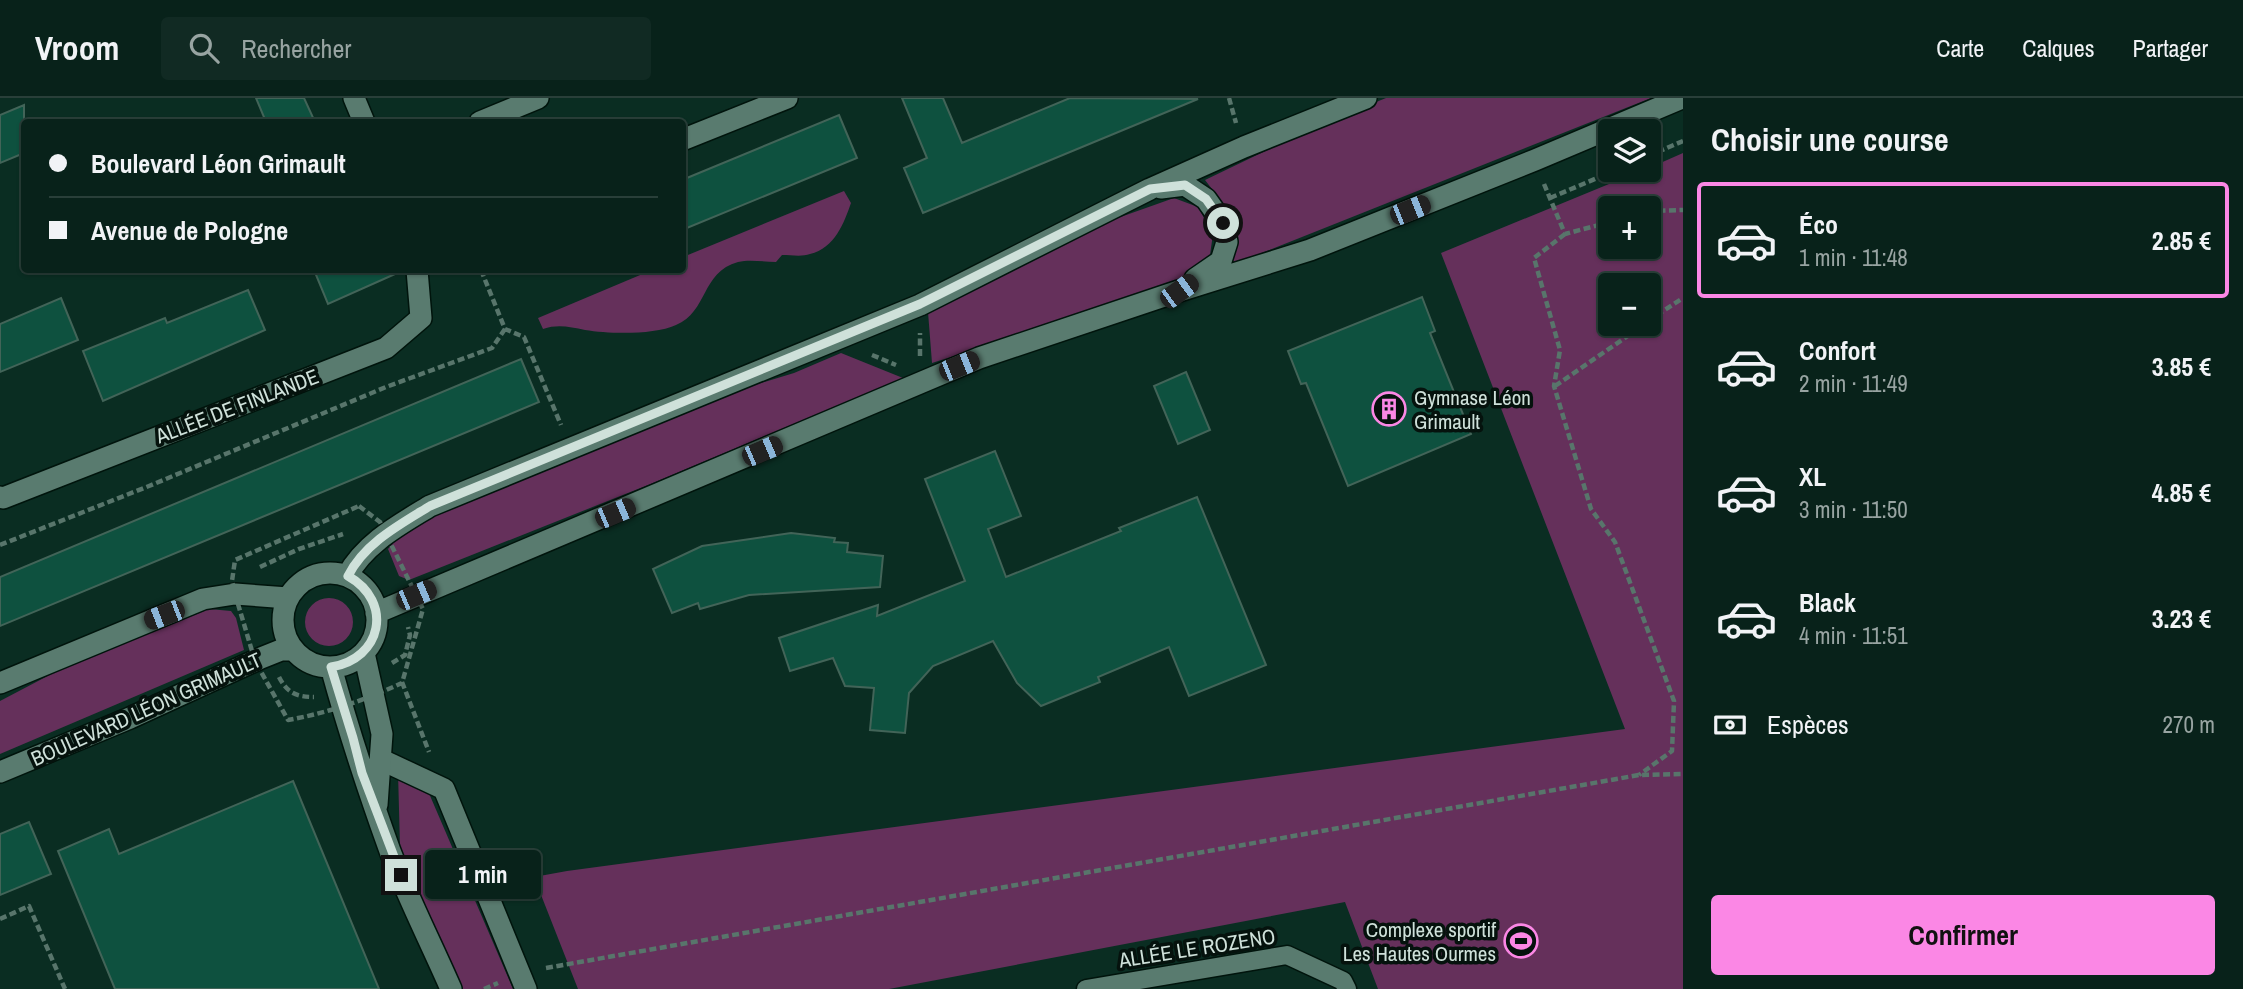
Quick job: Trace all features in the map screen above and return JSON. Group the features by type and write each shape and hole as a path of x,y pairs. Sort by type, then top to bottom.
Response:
{"main road":[{"path":"354,98 363,119"},
{"path":"487,119 538,98"},
{"path":"686,138 787,98"},
{"path":"348,576 379,527 920,304 1150,189 1244,147 1366,98"},
{"path":"376,614 979,358 1310,250 1682,98"},
{"path":"1150,189 1185,185 1206,199 1223,223 1227,242 1221,261 1179,291"},
{"name":"ALLÉE DE FINLANDE","path":"0,497 386,348 421,318 418,273"},
{"path":"336,573 348,576 367,591 376,614 375,635 363,653 343,665 317,665 294,650 284,631 282,620 288,598 294,589 313,576 336,573"},
{"path":"0,682 203,599 234,594 288,598"},
{"name":"BOULEVARD LÉON GRIMAULT","path":"0,772 130,718 261,658 281,650 294,650"},
{"path":"363,653 382,734 377,811"},
{"path":"331,667 362,773 391,853 451,989"},
{"path":"382,760 444,789 526,989"}],"lane":[{"name":"ALLÉE LE ROZENO","path":"1086,989 1127,986 1287,955 1343,981 1347,989"}],"path":[{"path":"1661,150 1683,141"},
{"path":"1565,234 1550,198 1598,178"},
{"path":"1661,211 1683,211"},
{"path":"1598,225 1565,234 1534,258 1560,350 1554,386 1591,509 1615,542 1674,701 1672,751 1639,775"},
{"path":"482,273 505,329 524,337 570,447"},
{"path":"1661,312 1683,298"},
{"path":"920,304 920,382"},
{"path":"0,545 386,387 492,348 505,329"},
{"path":"1554,386 1626,336"},
{"path":"835,340 894,364 920,382"},
{"path":"232,581 235,560 359,506 379,527 423,609 402,683"},
{"path":"379,527 430,506"},
{"path":"256,569 299,548 349,533"},
{"path":"394,662 396,669"},
{"path":"399,676 444,789"},
{"path":"269,688 288,720 342,707 402,683"},
{"path":"1674,701 1683,699"},
{"path":"568,962 1639,775 1683,774"},
{"path":"0,919 29,906 65,989"}],"shaded area":[{"path":"1386,98 1651,98 1229,266 1231,220 1205,180 1317,126"},
{"path":"1683,153 1683,989 1378,989 1345,902 889,989 578,989 534,877 1625,729 1441,253 1614,182 1661,182 1661,163"},
{"path":"844,191 851,203 837,234 819,251 800,256 782,255 776,262 743,261 726,267 717,274 694,311 676,325 632,333 564,326 543,329 538,318 645,273 686,273 686,256"},
{"path":"1174,198 1198,207 1213,234 1209,262 1173,286 932,363 928,312 1098,225"},
{"path":"841,353 903,378 648,485 409,580 399,576 388,549 404,531 432,514 705,400 794,373"},
{"path":"329,598 338,599 346,605 352,613 352,631 346,639 338,645 329,646 320,645 312,639 306,631 305,622 306,613 312,605 320,599"},
{"path":"209,609 231,611 236,618 244,650 0,754 0,701 61,669"},
{"path":"398,772 428,791 513,989 459,989 400,847"}],"building":[{"path":"256,98 304,98 314,119 265,119"},
{"path":"902,98 943,98 962,143 1070,98 1198,99 923,213 904,168 927,158"},
{"path":"24,105 24,119 21,119 21,154 0,163 0,115"},
{"path":"839,115 857,158 686,228 686,178"},
{"path":"315,273 397,273 328,304"},
{"path":"248,290 265,330 103,401 83,351 165,318 167,323"},
{"name":"Gymnase Léon Grimault","path":"1422,297 1435,331 1430,333 1471,434 1348,486 1306,383 1301,384 1288,351"},
{"path":"61,298 78,340 0,372 0,324"},
{"path":"521,359 539,402 0,626 0,577"},
{"path":"1186,372 1210,430 1178,444 1154,386"},
{"path":"995,451 1021,516 988,529 1006,577 1197,497 1266,665 1189,696 1169,647 1098,677 1100,682 1041,706 1017,683 993,641 933,666 909,693 905,733 870,730 874,688 845,686 833,658 790,671 779,638 878,605 877,616 965,581 925,479"},
{"path":"791,533 835,538 834,542 848,543 847,552 883,556 880,587 749,595 700,609 698,603 672,613 653,569 702,546"},
{"path":"293,781 379,989 115,989 58,851 109,829 119,854"},
{"path":"29,822 51,874 0,895 0,834"}],"place":[{"name":"Gymnase Léon Grimault","path":"1389,409"},
{"name":"Complexe sportif Les Hautes Ourmes","path":"1521,941"}],"route":[{"path":"401,875 362,773 331,667 354,660 363,653 375,635 377,624 373,601 358,582 348,576 357,558 387,533 430,506 920,304 1150,189 1185,185 1206,199 1223,223"}]}
